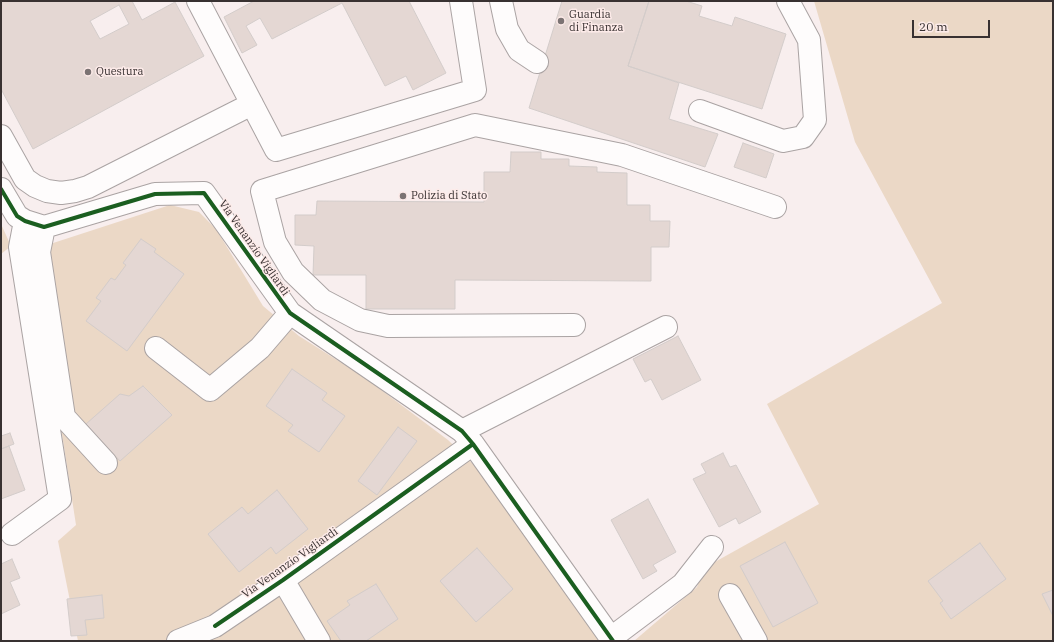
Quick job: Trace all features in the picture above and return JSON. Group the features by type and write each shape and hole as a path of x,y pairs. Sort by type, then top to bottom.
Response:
{"street":[{"path":"198,1 276,150 475,90"},
{"path":"461,1 475,90 475,125"},
{"path":"501,1 508,29 519,50 537,62"},
{"path":"700,111 783,140 803,137 815,120 809,40 788,1"},
{"path":"1,136 24,179 35,186 61,193 88,187 252,104"},
{"path":"574,325 388,326 360,320 322,300 293,272 275,242 262,191 475,125 622,156 775,207"},
{"path":"1,189 17,216 35,224"},
{"name":"Via Venanzio Vigliardi","path":"35,224 155,194 204,193 290,313 467,437 612,639"},
{"path":"35,224 64,417 106,463"},
{"path":"12,534 60,499 20,247 35,224"},
{"path":"156,348 210,390 260,348 290,313"},
{"path":"467,437 666,328"},
{"name":"Via Venanzio Vigliardi","path":"178,641 215,626 283,580 467,437"},
{"path":"612,639 684,584 712,547"},
{"path":"283,580 320,641"},
{"path":"730,595 756,641"}],"shaded area":[{"path":"814,1 1053,1 1053,641 634,641 697,587 704,568 819,504 767,404 942,303 855,142"},
{"path":"170,205 199,212 216,229 263,306 299,336 364,377 448,440 474,465 601,641 78,641 58,541 76,525 33,246 47,245"},
{"path":"1,224 11,246 1,254"}],"building":[{"name":"Questura","path":"1,1 132,1 142,20 175,2 204,56 33,149 1,89","holes":["119,5 129,24 100,39 90,21"]},
{"path":"254,1 409,1 446,73 413,90 406,76 385,86 342,3 272,39 260,18 246,26 257,45 242,53 224,17"},
{"path":"562,1 649,1 628,66 679,83 669,119 718,134 705,167 529,108"},
{"path":"649,1 686,1 702,6 699,16 732,26 735,17 786,34 762,109 628,66"},
{"path":"743,143 774,154 766,178 734,167"},
{"path":"511,152 541,152 541,159 569,159 569,166 597,167 597,172 627,173 627,205 650,205 650,221 670,221 669,247 651,247 651,281 455,280 455,309 366,309 366,275 313,275 314,246 295,245 295,215 316,215 317,201 484,202 484,172 510,172"},
{"path":"141,239 156,249 154,252 184,274 127,351 86,321 101,301 96,298 111,278 115,280 126,265 123,263"},
{"path":"678,336 701,380 662,400 651,379 645,382 633,359"},
{"path":"292,369 327,393 322,400 345,416 319,452 288,431 293,425 266,406"},
{"path":"143,386 172,415 120,461 86,424 120,394 129,396"},
{"path":"398,427 417,441 377,495 358,481"},
{"path":"10,433 14,444 1,449 1,436"},
{"path":"9,446 25,490 1,499 1,449"},
{"path":"723,453 730,467 736,465 761,512 739,524 736,518 719,527 693,479 706,473 701,464"},
{"path":"277,490 308,529 276,554 271,547 239,572 208,534 242,507 248,514"},
{"path":"648,499 676,552 653,565 657,571 643,579 611,520"},
{"path":"785,542 818,603 773,627 740,566"},
{"path":"980,543 1006,579 951,619 940,603 943,601 928,581"},
{"path":"477,548 513,589 476,622 440,581"},
{"path":"12,559 20,578 10,582 20,605 1,614 1,564"},
{"path":"376,584 398,619 366,641 341,641 327,621 350,605 347,601"},
{"path":"1053,590 1053,616 1042,594"},
{"path":"102,595 104,618 85,620 87,635 71,636 67,599"}],"cycle path":[{"path":"1,189 17,216 25,221 44,227 155,194 204,193 290,313 462,431 473,444 613,641"},
{"path":"215,626 283,580 473,444"}],"place":[{"name":"Guardia di Finanza","path":"561,21"},
{"name":"Questura","path":"88,72"},
{"name":"Polizia di Stato","path":"403,196"}]}
